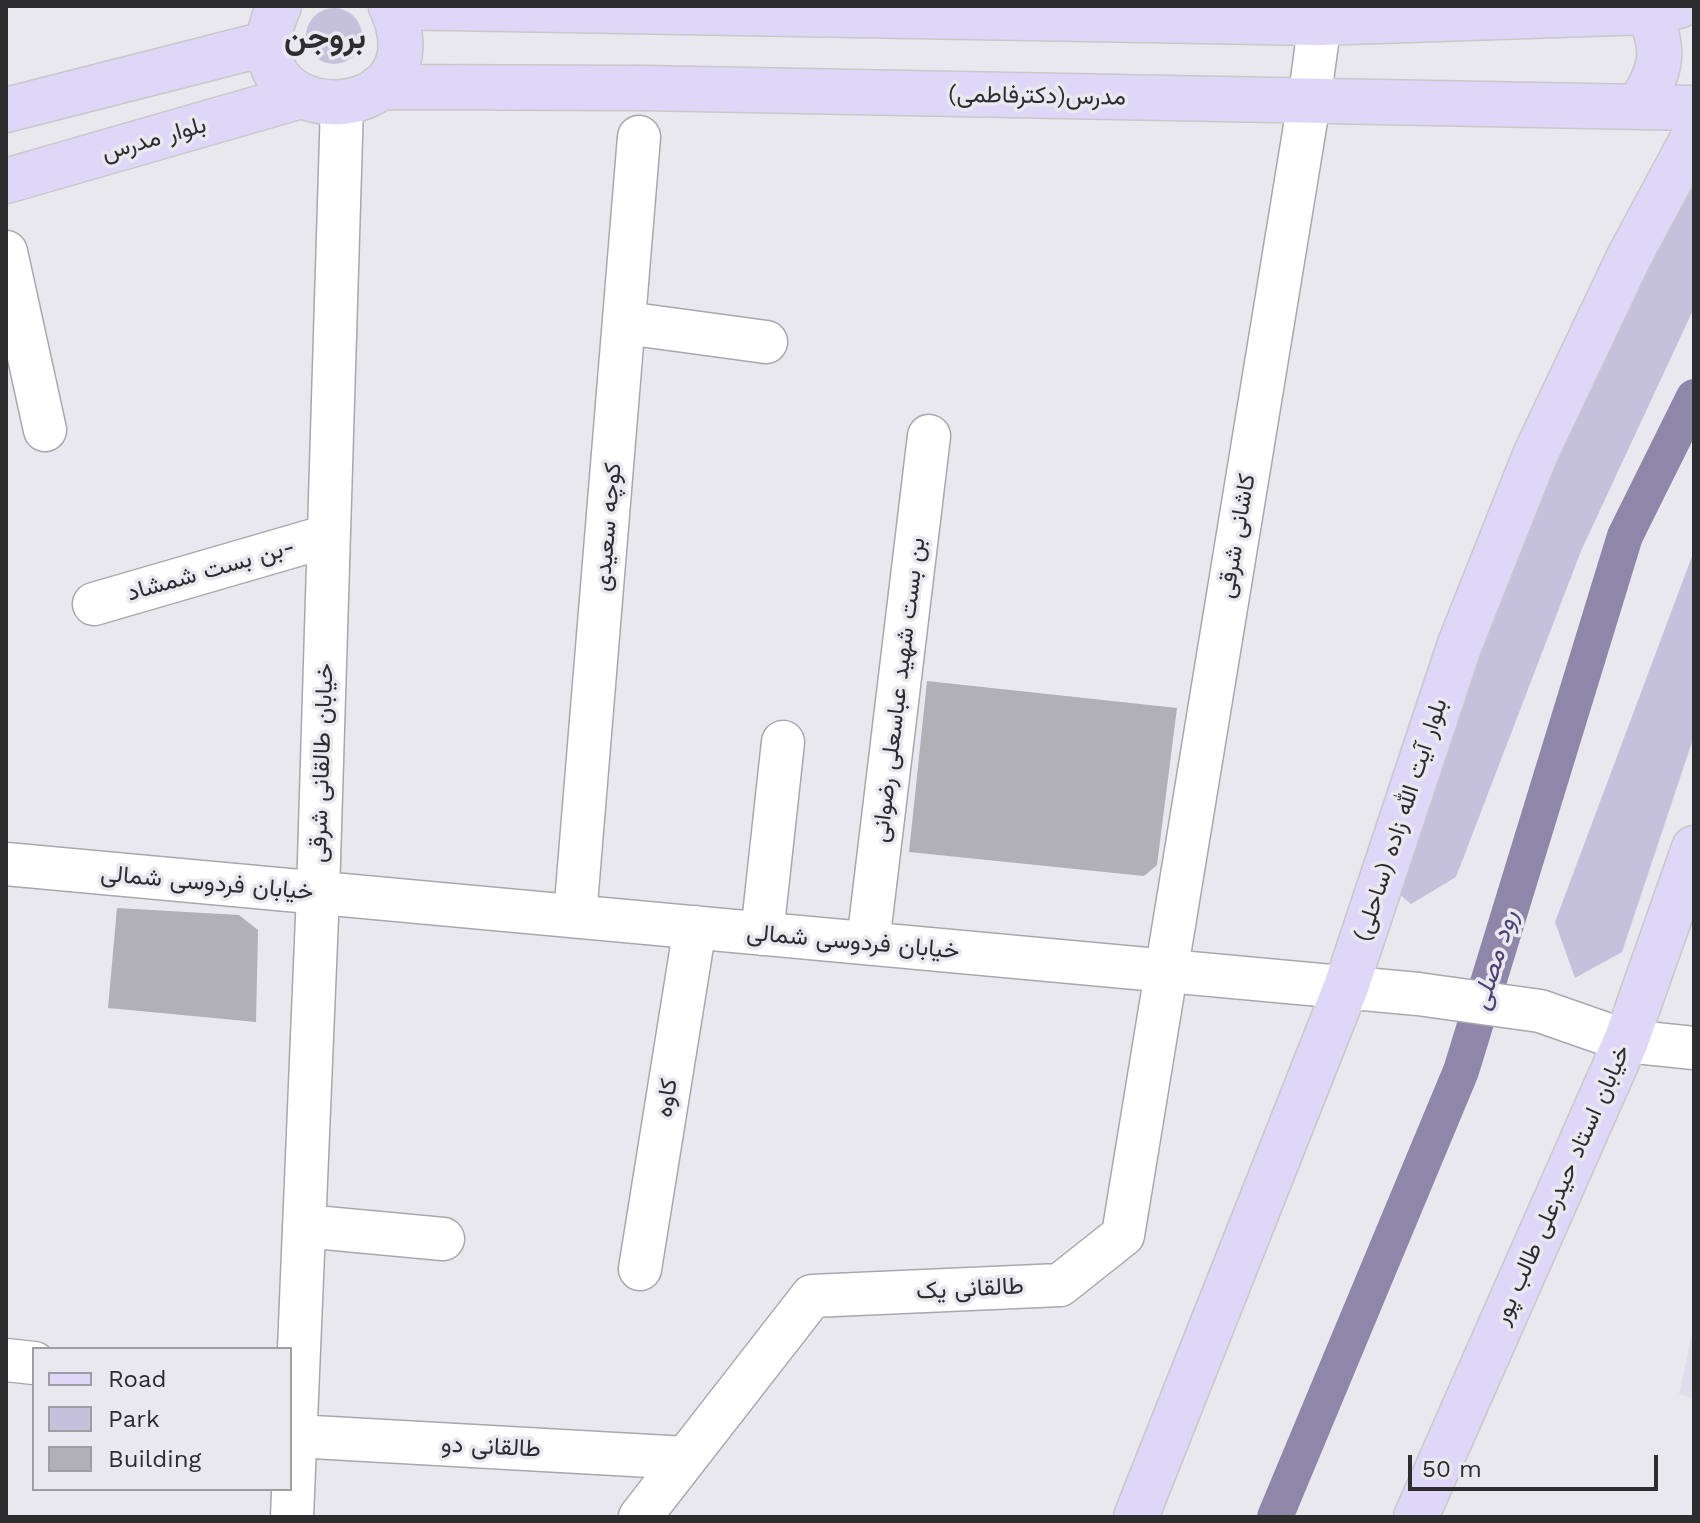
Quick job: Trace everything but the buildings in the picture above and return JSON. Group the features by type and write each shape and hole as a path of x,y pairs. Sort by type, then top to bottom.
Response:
{"main road":[{"path":"6,110 274,24 274,64 285,83 341,96 393,69 399,49 399,27 391,7 1321,14 1664,9 1656,77 1638,107"},
{"name":"مدرس(دکترفاطمی)","path":"341,96 643,88 1694,108"},
{"name":"بلوار مدرس","path":"6,181 341,96"},
{"name":"بلوار آیت الله زاده (ساحلی)","path":"1136,1517 1346,987 1460,644 1536,453 1629,257 1694,136"},
{"name":"خیابان استاد حیدرعلی طالب پور","path":"1416,1517 1626,1041 1694,848"}],"street":[{"name":"کاشانی شرقی","path":"1164,970 1309,102 1321,14"},
{"name":"خیابان طالقانی شرقی","path":"292,1517 293,1386 304,1226 318,893 341,96"},
{"name":"کوچه سعیدی","path":"575,916 639,137"},
{"path":"6,252 45,430"},
{"path":"626,323 766,342"},
{"name":"بن بست شهید عباسعلی رضوانی","path":"868,943 929,436"},
{"name":"بن بست شمشاد-","path":"94,604 328,536"},
{"path":"762,934 783,742"},
{"name":"خیابان فردوسی شمالی","path":"6,864 1418,994 1540,1011 1626,1041 1694,1048"},
{"name":"کاوه","path":"640,1269 695,927"},
{"name":"طالقانی یک","path":"640,1517 812,1296 1060,1285 1123,1235 1164,970"},
{"path":"304,1226 443,1239"},
{"path":"6,1360 32,1363"},
{"name":"طالقانی دو","path":"295,1436 686,1458"}],"shaded area":[{"path":"1694,1325 1694,1398 1679,1394"}],"green space":[{"path":"334,8 354,16 362,36 354,56 334,64 314,56 306,36 314,16"},
{"path":"1694,157 1694,308 1581,551 1456,877 1411,904 1391,887 1552,453"},
{"path":"1694,551 1694,736 1622,952 1575,978 1555,922"}],"waterway":[{"name":"رود مصلی","path":"1275,1517 1461,1071 1625,536 1694,397"}],"district":[{"name":"بروجن","path":"325,39"}]}
